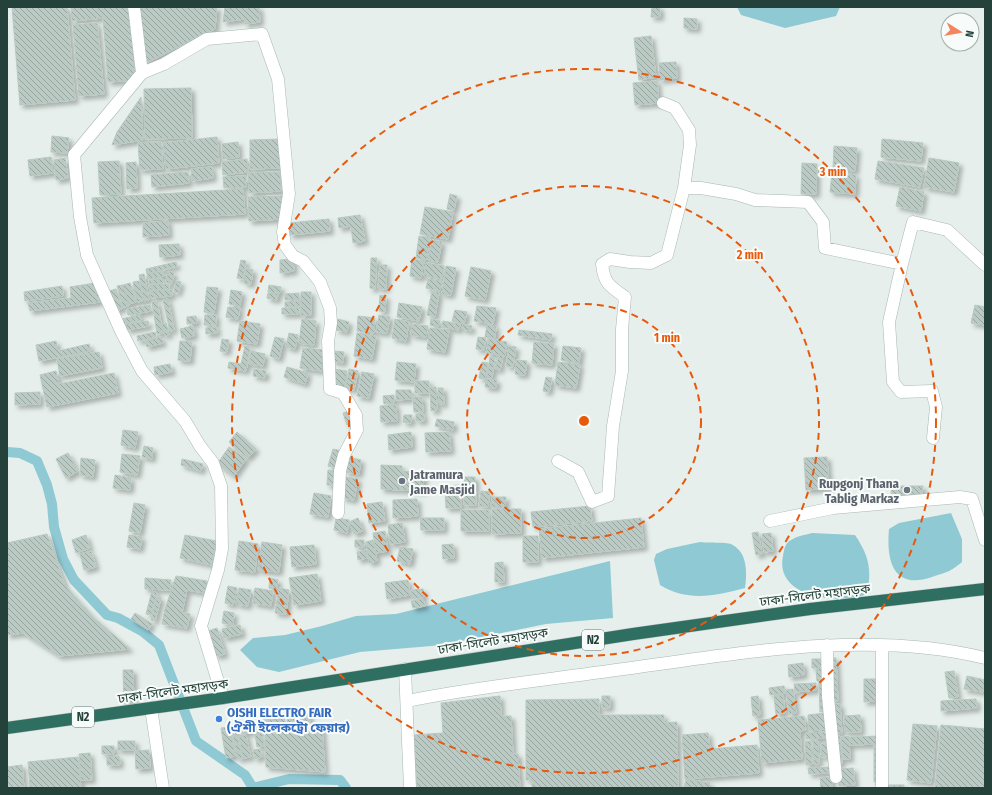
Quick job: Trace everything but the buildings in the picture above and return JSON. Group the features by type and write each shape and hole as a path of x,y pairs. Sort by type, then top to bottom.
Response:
{"highway":[{"name":"ঢাকা-সিলেট মহাসড়ক","path":"7,728 223,698 405,668 810,609 985,589"}],"street":[{"path":"134,7 142,73"},
{"path":"223,698 201,626 218,570 222,549 222,486 213,463 200,446 185,421 142,371 87,255 80,217 74,155 142,73 164,64 206,39 262,34 278,79 289,194 283,232 285,245 292,256 303,262 320,282 330,308 331,323 328,341 330,389 343,393 356,415 357,430 344,455 340,471 338,513"},
{"path":"558,461 578,472 592,502 608,496 613,426 622,371 622,329 625,297 612,288 604,278 602,264 610,259 651,263 667,255 684,188 690,145 689,130 675,108 663,103"},
{"path":"684,188 701,188 736,194 755,200 808,202 823,222 825,248 902,264"},
{"path":"933,438 936,407 932,391 900,392 893,382 890,322 902,264 913,222 947,230 985,265"},
{"path":"770,521 833,508 960,497 972,498 985,540"},
{"path":"407,701 462,690 526,683 743,652 827,646 882,646 956,651 985,658"},
{"path":"827,646 828,698 836,777"},
{"path":"882,646 882,788"},
{"path":"405,668 410,788"},
{"path":"155,708 163,788"}],"water":[{"path":"737,7 840,7 836,16 785,28 741,15"},
{"path":"951,513 962,539 962,562 948,571 919,580 909,580 901,576 895,570 891,562 888,541 889,529 899,523"},
{"path":"812,533 855,535 868,563 869,577 867,594 841,599 826,598 812,595 799,589 789,581 783,570 784,549 789,541"},
{"path":"700,542 729,543 741,552 746,570 745,588 712,595 691,596 681,594 660,585 654,560 656,554 667,549"},
{"path":"610,561 613,618 546,624 443,645 360,652 279,672 257,667 240,650 253,638 285,635 356,616 396,614"}],"waterway":[{"path":"7,452 20,453 37,461 47,485 52,504 54,527 63,559 74,580 107,615 118,618 142,631 159,645 196,741 245,775 253,788"},
{"path":"253,788 289,779 340,780 346,788"}],"place":[{"name":"Jatramura Jame Masjid","path":"402,481"},
{"name":"Rupgonj Thana Tablig Markaz","path":"907,490"},
{"name":"OISHI ELECTRO FAIR (ঐশী ইলেকট্রো ফেয়ার)","path":"219,719"}]}
